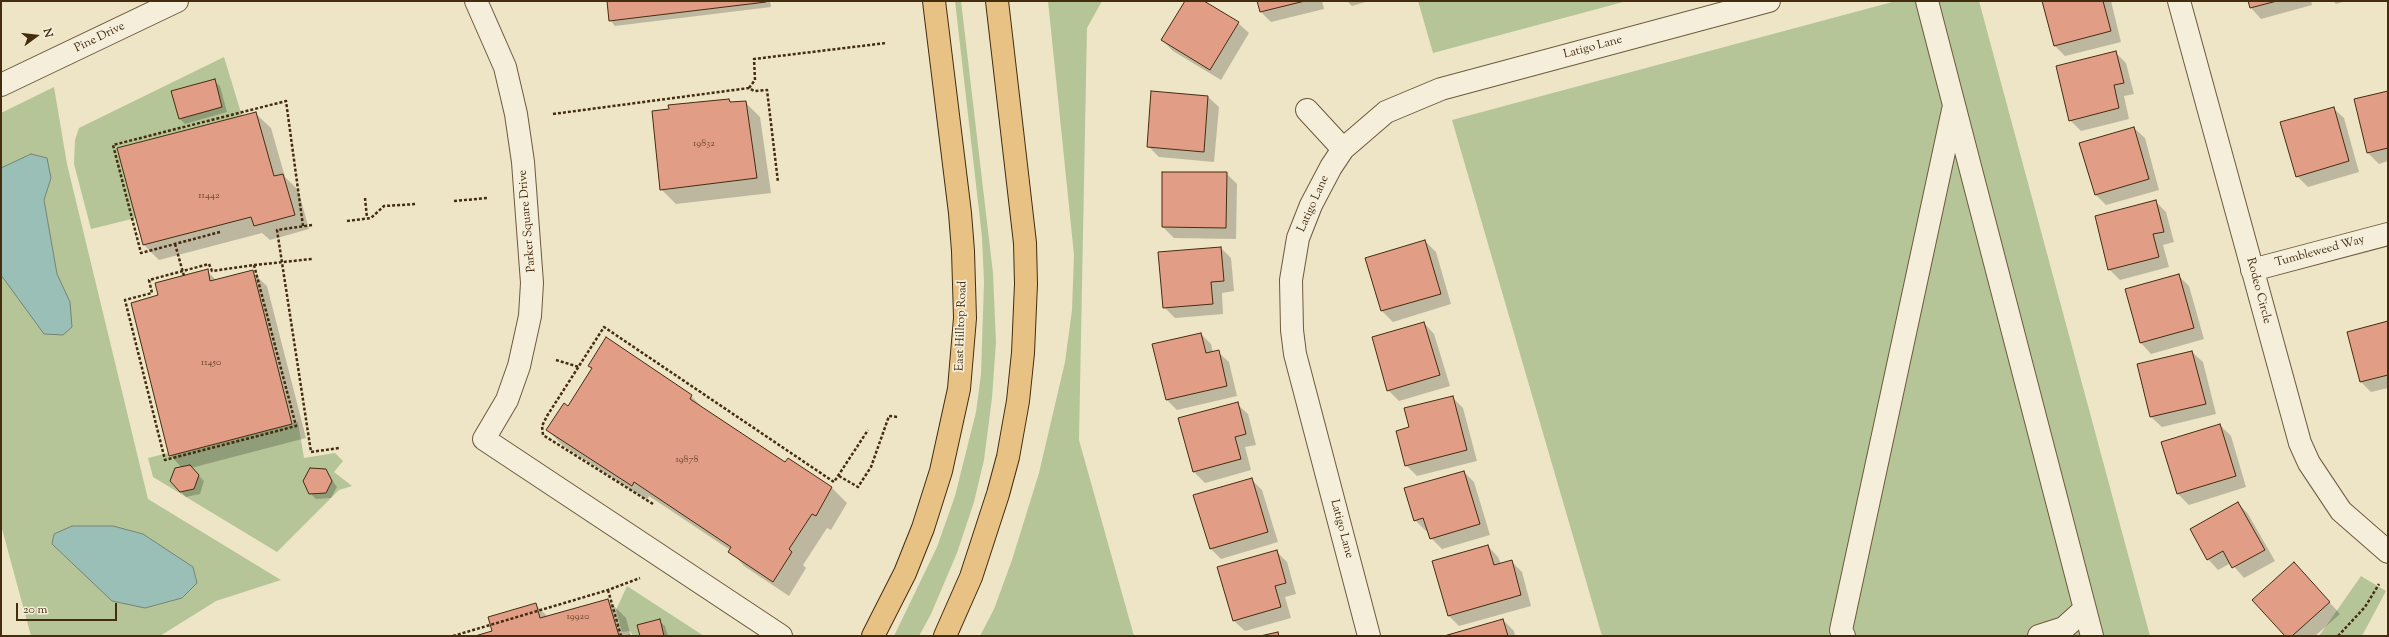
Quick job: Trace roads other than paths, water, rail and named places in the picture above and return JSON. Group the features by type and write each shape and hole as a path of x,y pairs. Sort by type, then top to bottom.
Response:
{"main road":[{"name":"East Hilltop Road","path":"873,636 905,573 923,528 941,471 959,389 965,318 963,251 959,198 934,1"},
{"path":"945,636 971,577 998,494 1008,457 1018,402 1023,353 1026,291 1025,243 997,1"}],"street":[{"name":"Pine Drive","path":"1,85 177,1"},
{"name":"Parker Square Drive","path":"476,1 505,67 516,114 523,162 532,283 530,316 519,366 507,400 484,439 781,636"},
{"name":"Latigo Lane","path":"1369,636 1295,354 1290,305 1291,280 1298,238 1320,184 1343,149 1386,112 1441,89 1769,1"},
{"path":"1926,1 2092,636"},
{"name":"Rodeo Circle","path":"2179,1 2300,443 2309,463 2341,511 2388,552"},
{"path":"1844,636 1841,630 1954,105"},
{"path":"1307,110 1343,149"},
{"name":"Tumbleweed Way","path":"2252,270 2388,234"},
{"path":"2039,636 2064,628 2086,610"}],"water":[{"path":"31,154 47,158 51,178 44,200 57,274 70,302 72,327 63,335 44,334 1,275 1,168"},
{"path":"72,526 113,526 143,534 193,567 197,583 182,598 145,608 112,601 52,544 54,534"}]}
